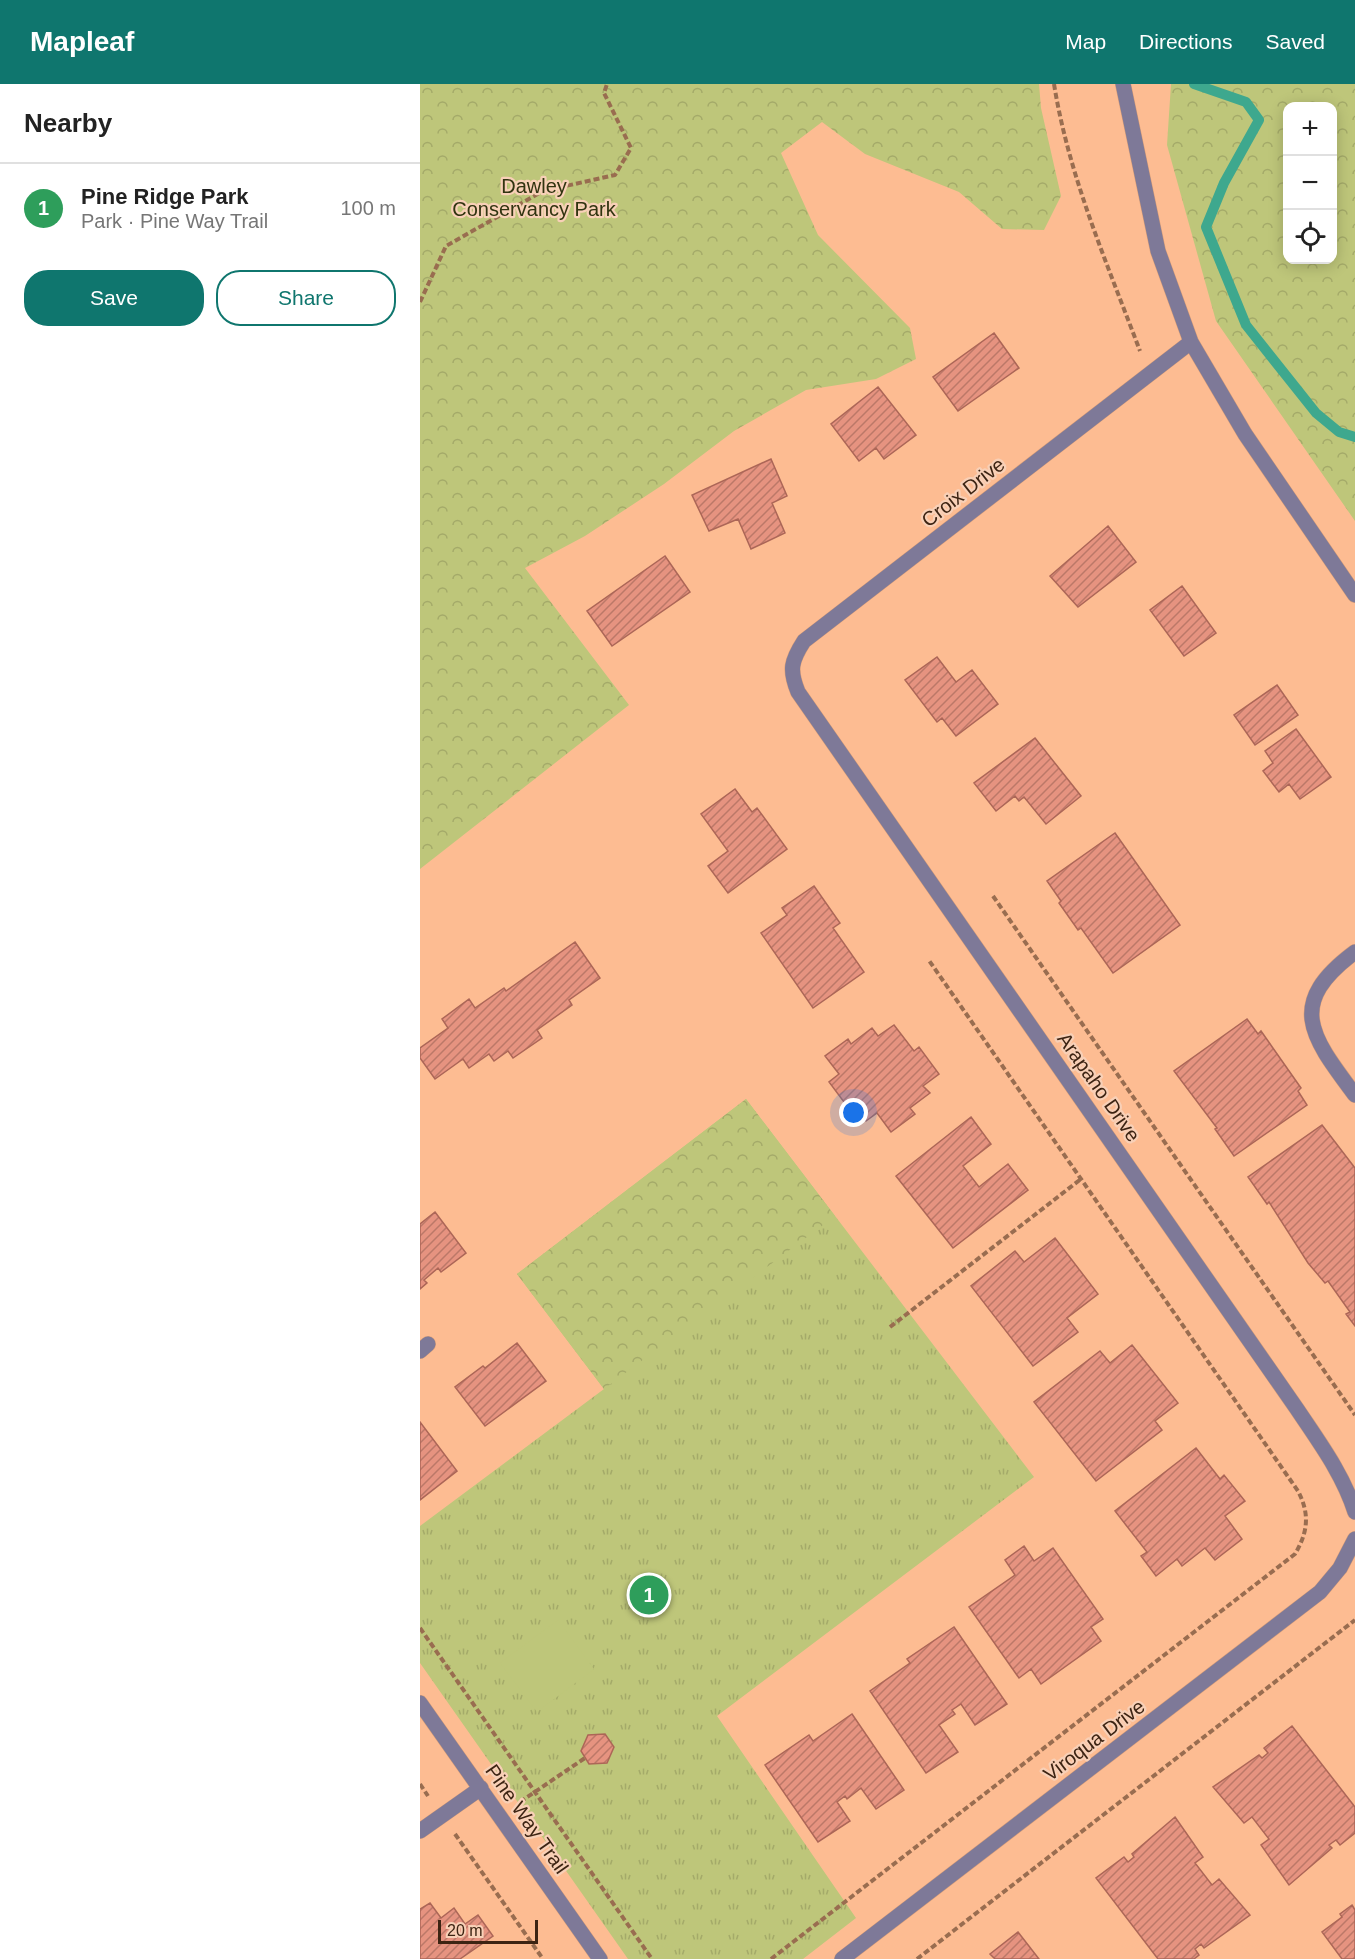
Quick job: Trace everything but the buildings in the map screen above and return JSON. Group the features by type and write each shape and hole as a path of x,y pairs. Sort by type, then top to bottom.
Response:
{"street":[{"path":"1123,84 1158,251 1191,342 1245,434 1355,595"},
{"name":"Croix Drive","path":"798,692 792,679 793,658 804,641 1191,342"},
{"name":"Arapaho Drive","path":"798,692 1331,1459 1350,1494 1355,1512"},
{"path":"1355,952 1333,968 1313,994 1311,1023 1331,1062 1355,1095"},
{"name":"Viroqua Drive","path":"842,1959 1320,1592 1340,1568 1355,1539"},
{"name":"Pine Way Trail","path":"420,1703 600,1959"},
{"path":"420,1831 481,1788"}],"path":[{"path":"420,302 446,246 543,191 615,175 631,148 604,93 607,84"},
{"path":"1054,84 1061,128 1076,181 1149,374"},
{"path":"993,896 1355,1415"},
{"path":"771,1959 1295,1554 1302,1541 1308,1520 1305,1504 1298,1491 928,959"},
{"path":"890,1327 1081,1179"},
{"path":"917,1959 1355,1620"},
{"path":"420,1628 652,1959"},
{"path":"500,1816 585,1758"},
{"path":"420,1784 543,1959"}],"green space":[{"name":"Dawley Conservancy Park","path":"420,84 1039,84 1041,108 1061,196 1044,230 1002,229 959,192 865,154 822,122 781,153 818,235 910,328 916,359 876,379 806,390 734,431 664,484 585,536 525,568 629,705 420,869"},
{"path":"1171,84 1355,84 1355,521 1216,321 1167,145"},
{"path":"746,1099 1034,1477 717,1716 856,1918 803,1959 628,1959 420,1663 420,1526 604,1389 517,1274"},
{"path":"746,1099 835,1216 604,1389 517,1274"},
{"path":"558,1620 594,1669 537,1712 500,1663"}],"waterway":[{"path":"1194,84 1246,102 1259,120 1224,183 1206,227 1246,325 1316,413 1339,432 1355,437"}],"place":[{"name":"Pine Ridge Park","path":"649,1595"}]}
